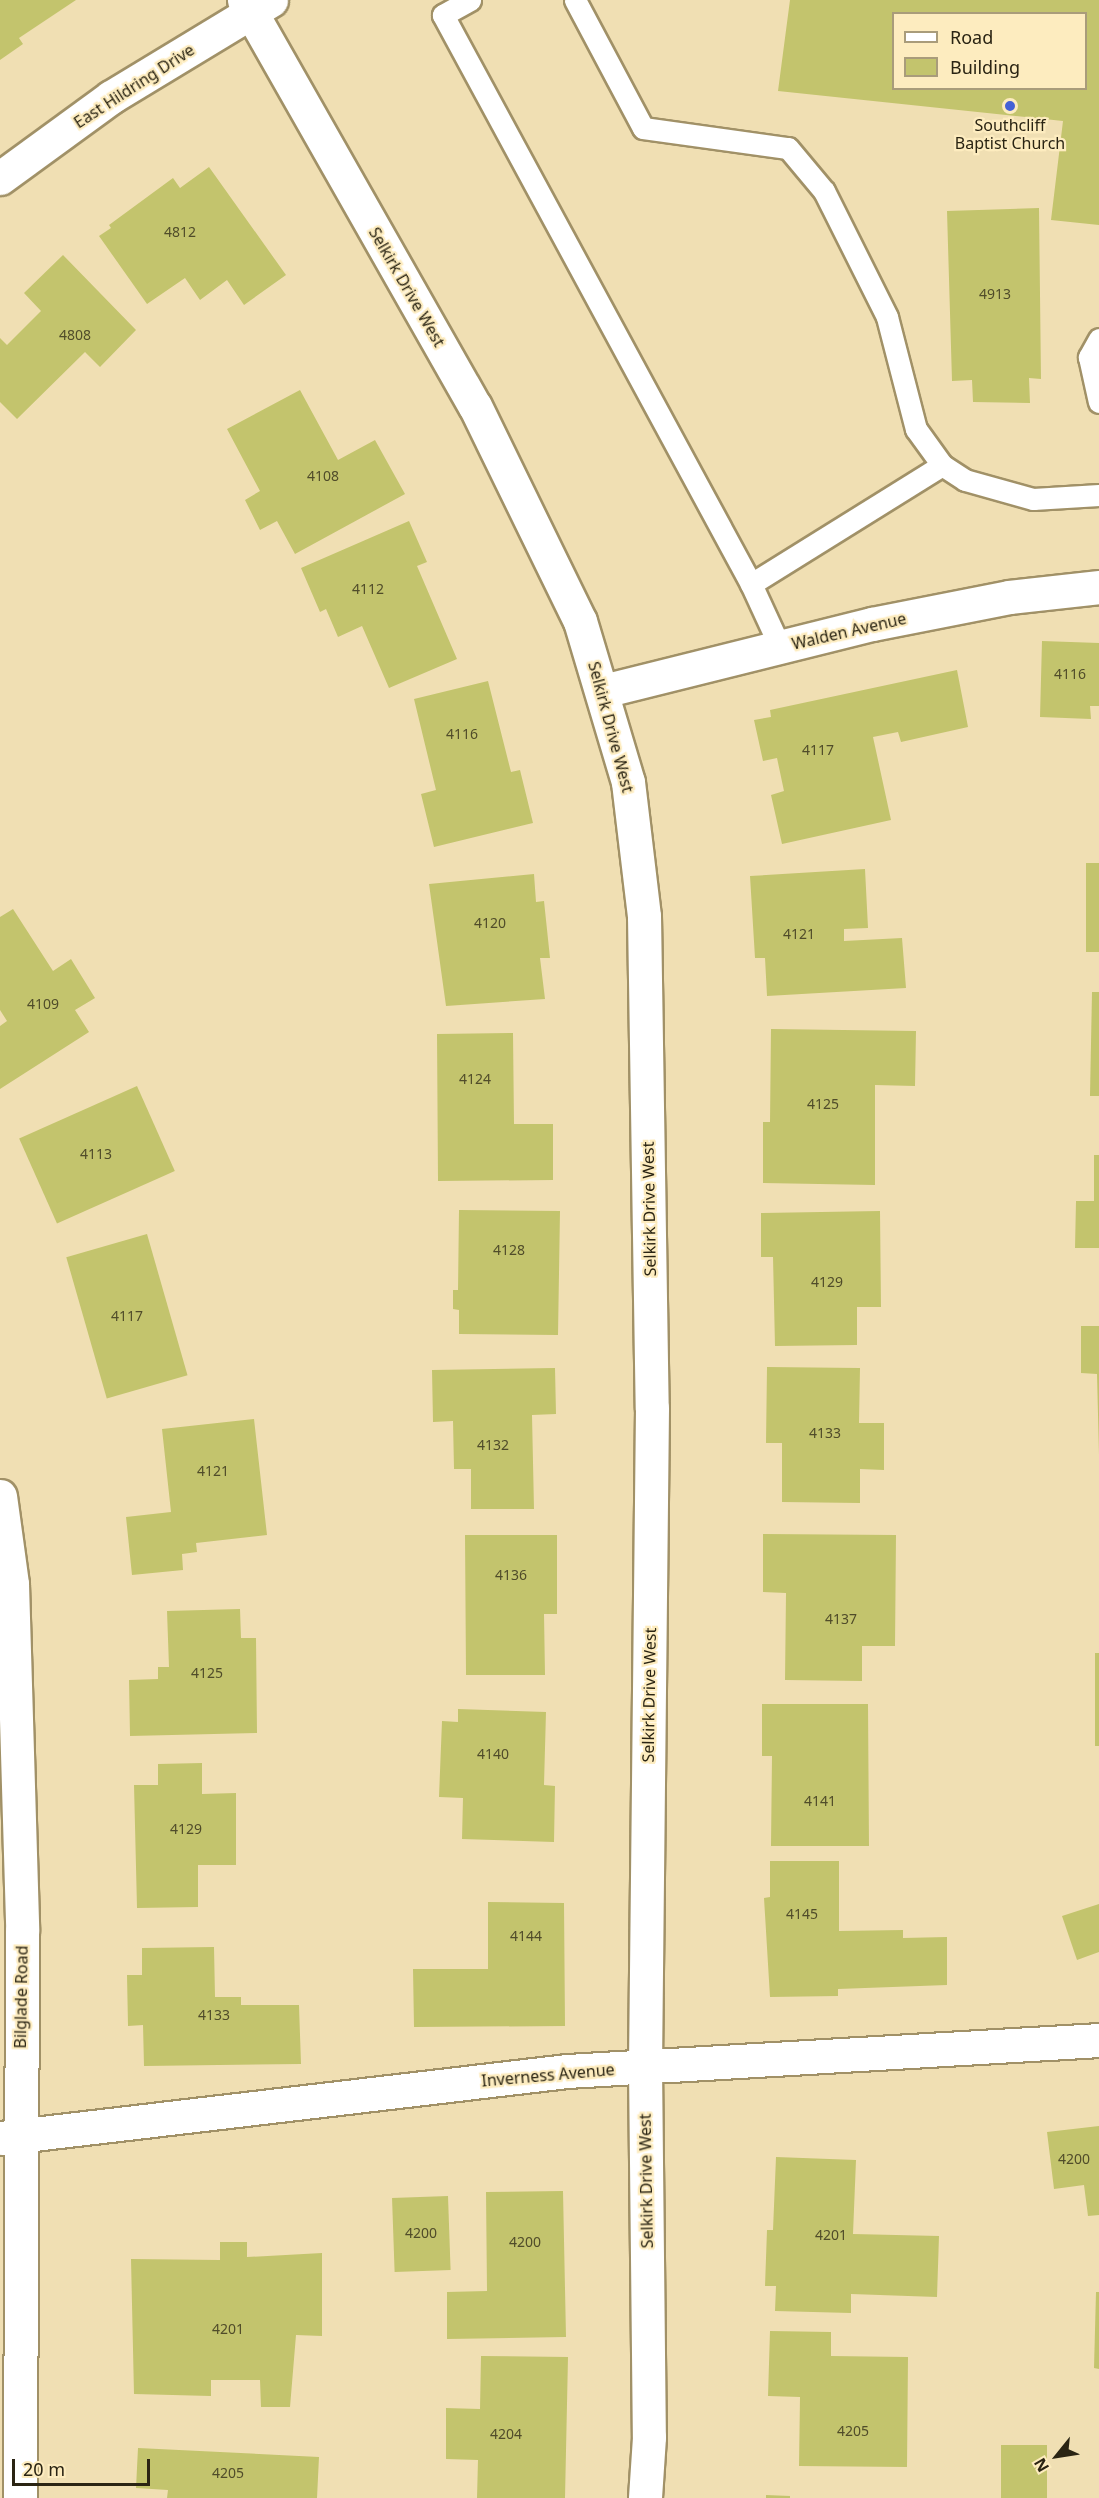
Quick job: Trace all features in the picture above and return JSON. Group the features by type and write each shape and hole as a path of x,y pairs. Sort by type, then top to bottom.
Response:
{"street":[{"name":"East Hildring Drive","path":"0,178 111,97 255,4"},
{"name":"Selkirk Drive West","path":"255,4 475,406 580,621 603,691 628,782 644,916 652,1408 645,2066 649,2437 645,2498"},
{"name":"Walden Avenue","path":"603,691 780,646 1009,597 1099,587"},
{"name":"Bilglade Road","path":"0,1496 12,1584 22,1931 10,2137 20,2498"},
{"name":"Inverness Avenue","path":"10,2137 567,2071 1099,2040"}],"lane":[{"path":"470,0 443,15 751,584 780,646"},
{"path":"575,0 643,128 788,148 824,191 887,317 916,429 942,465 964,480 1033,499 1099,495"},
{"path":"1099,339 1089,357 1099,402"},
{"path":"751,584 942,465"}],"building":[{"path":"0,0 76,0 19,38 23,44 0,60"},
{"name":"Southcliff Baptist Church","path":"790,0 1099,0 1099,225 1051,220 1063,121 778,91"},
{"path":"209,167 286,275 244,305 227,280 200,300 185,278 147,304 99,236 111,228 109,225 173,178 180,188"},
{"path":"1039,208 1041,379 1029,378 1030,403 973,402 972,380 952,381 947,211"},
{"path":"63,255 136,330 100,367 85,352 17,419 0,402 0,338 7,345 41,311 24,293"},
{"path":"300,390 338,460 375,440 405,494 295,554 277,521 260,530 245,500 260,491 227,429"},
{"path":"409,521 427,562 417,566 457,659 389,688 362,626 338,637 326,609 320,612 301,568"},
{"path":"1042,641 1099,643 1099,706 1090,706 1091,719 1040,717"},
{"path":"957,670 968,727 901,742 898,732 873,737 891,820 782,844 771,795 784,791 777,758 763,761 754,720 771,717 770,710"},
{"path":"488,681 511,772 520,770 533,823 434,847 421,794 436,790 414,699"},
{"path":"1086,863 1099,863 1099,952 1086,952"},
{"path":"865,869 868,928 844,929 844,941 902,938 906,988 767,996 765,958 755,958 750,876"},
{"path":"534,874 536,902 544,901 550,958 540,958 545,999 446,1006 429,884"},
{"path":"13,909 53,971 71,959 95,998 75,1010 89,1032 0,1089 0,1026 7,1021 0,1010 0,917"},
{"path":"1092,992 1099,992 1099,1096 1090,1096"},
{"path":"771,1029 916,1031 915,1086 875,1085 875,1185 763,1183 763,1122 770,1122"},
{"path":"513,1033 514,1124 553,1124 553,1180 438,1181 437,1034"},
{"path":"137,1086 175,1171 57,1223 19,1138"},
{"path":"1094,1155 1099,1155 1099,1248 1075,1248 1076,1201 1094,1201"},
{"path":"459,1210 560,1211 558,1335 459,1334 459,1310 453,1309 453,1290 458,1290"},
{"path":"880,1211 881,1307 857,1307 857,1345 775,1346 773,1257 761,1257 761,1213"},
{"path":"147,1234 188,1375 107,1398 66,1257"},
{"path":"1081,1326 1099,1326 1099,1455 1097,1374 1081,1373"},
{"path":"767,1367 860,1368 859,1423 884,1423 884,1470 860,1469 860,1503 782,1502 782,1443 766,1443"},
{"path":"555,1368 556,1414 532,1415 534,1509 471,1509 471,1469 454,1469 453,1421 433,1422 432,1370"},
{"path":"254,1419 267,1535 196,1543 197,1552 182,1554 183,1570 132,1575 126,1517 171,1512 162,1429"},
{"path":"763,1534 896,1535 895,1646 862,1646 862,1681 785,1680 786,1593 763,1592"},
{"path":"465,1535 557,1535 557,1614 544,1614 545,1675 466,1675"},
{"path":"240,1609 241,1638 256,1638 257,1733 130,1736 129,1680 158,1679 158,1667 169,1667 167,1611"},
{"path":"1095,1653 1099,1653 1099,1746 1095,1746"},
{"path":"762,1704 868,1704 869,1846 771,1846 772,1756 762,1756"},
{"path":"458,1709 546,1712 544,1785 555,1786 554,1842 462,1839 463,1798 439,1797 442,1721 458,1722"},
{"path":"202,1763 202,1794 236,1793 236,1865 198,1865 198,1907 137,1908 134,1785 158,1785 158,1764"},
{"path":"770,1861 839,1861 839,1931 903,1930 903,1938 947,1937 947,1985 838,1989 838,1996 770,1997 764,1898 770,1897"},
{"path":"488,1902 564,1903 565,2026 414,2027 413,1969 488,1969"},
{"path":"1099,1904 1099,1952 1077,1960 1062,1916"},
{"path":"214,1947 215,1997 241,1997 241,2005 299,2005 301,2064 144,2066 143,2025 128,2026 127,1975 142,1975 142,1948"},
{"path":"1099,2126 1099,2215 1088,2216 1084,2185 1054,2189 1047,2132"},
{"path":"776,2157 856,2160 853,2234 939,2236 937,2297 851,2294 851,2313 775,2311 776,2286 765,2286 767,2230 773,2230"},
{"path":"563,2191 566,2337 447,2339 447,2292 487,2291 486,2192"},
{"path":"448,2196 451,2270 395,2272 392,2198"},
{"path":"220,2242 247,2242 247,2257 322,2253 322,2336 296,2335 290,2407 261,2407 260,2380 211,2380 211,2396 134,2394 131,2259 220,2260"},
{"path":"1096,2292 1099,2292 1099,2369 1094,2368"},
{"path":"770,2331 831,2332 831,2356 908,2357 907,2467 799,2466 800,2397 768,2396"},
{"path":"481,2356 568,2357 565,2498 477,2498 478,2460 446,2459 446,2408 480,2409"},
{"path":"1001,2445 1047,2445 1047,2498 1001,2498"},
{"path":"138,2448 319,2457 317,2498 167,2498 168,2490 136,2488"},
{"path":"766,2495 790,2496 790,2498 766,2498"}],"place":[{"name":"Southcliff Baptist Church","path":"1010,106"}]}
